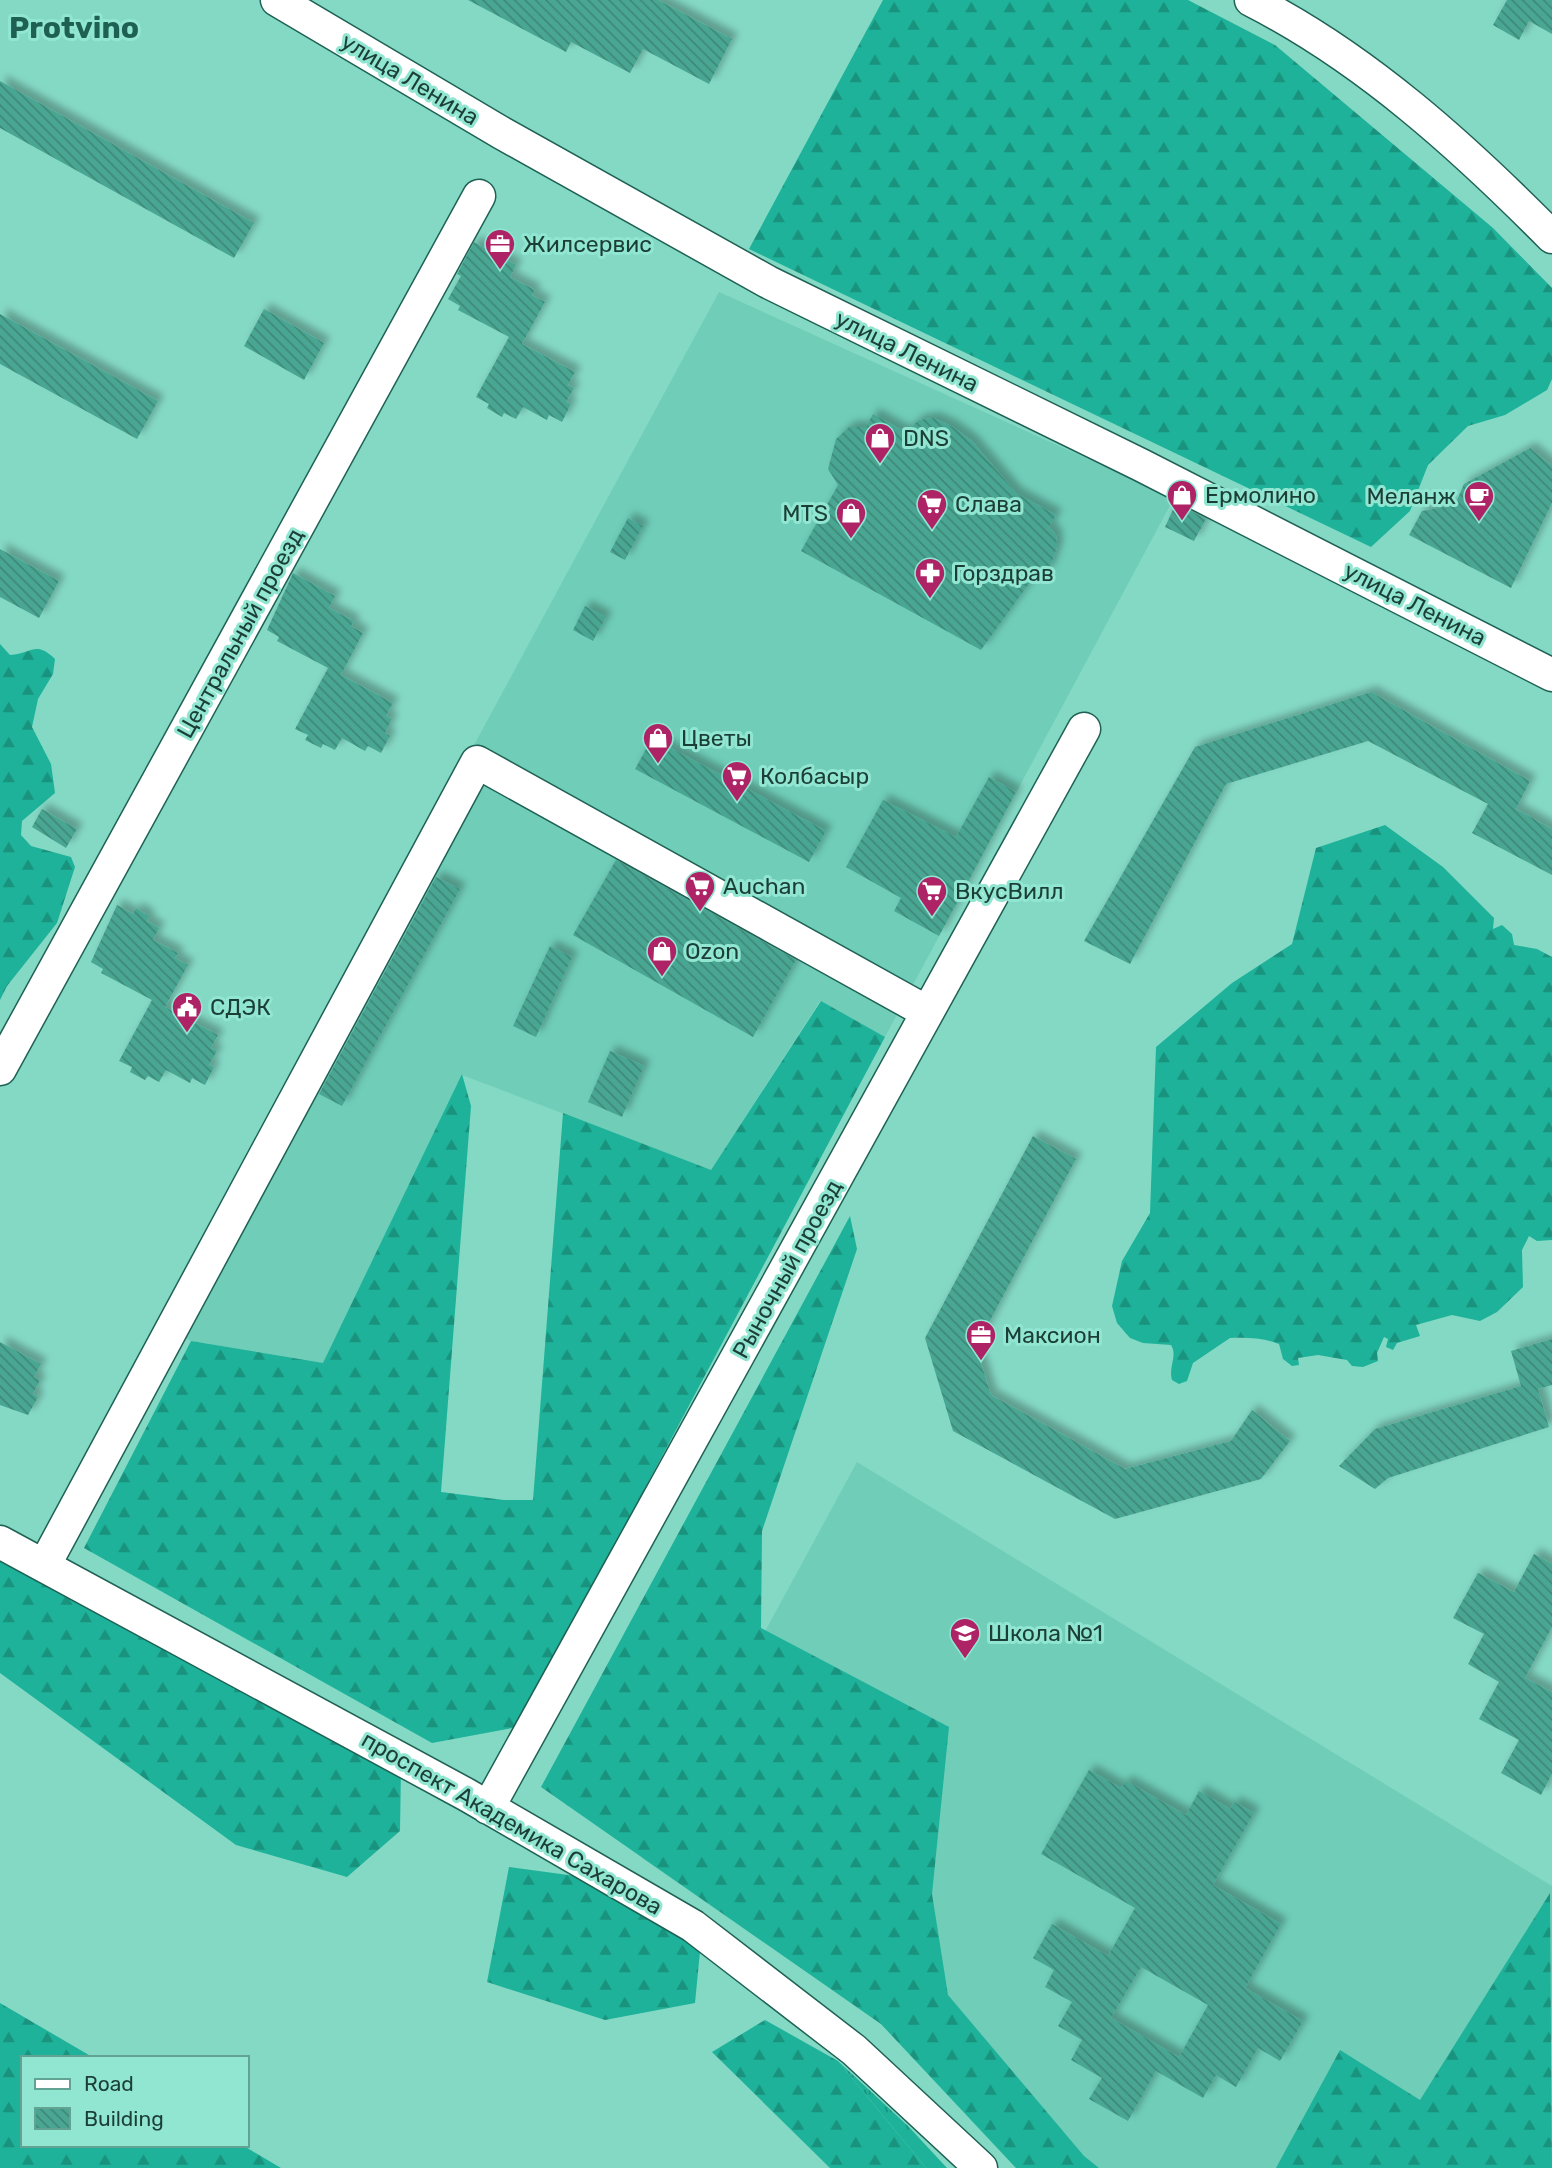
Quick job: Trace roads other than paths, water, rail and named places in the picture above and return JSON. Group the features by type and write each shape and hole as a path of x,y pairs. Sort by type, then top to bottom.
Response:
{"street":[{"name":"улица Ленина","path":"277,0 500,132 768,282 1141,465 1552,675"},
{"path":"1251,0 1289,20 1380,81 1516,201 1552,237"},
{"name":"Центральный проезд","path":"0,1069 479,196"},
{"name":"Рыночный проезд","path":"488,1808 1084,729"},
{"path":"44,1566 477,762 927,1012"},
{"name":"проспект Академика Сахарова","path":"0,1542 488,1808 694,1926 854,2050 981,2168"}],"place":[{"name":"Жилсервис","path":"500,271"},
{"name":"DNS","path":"880,465"},
{"name":"Ермолино","path":"1182,522"},
{"name":"Меланж","path":"1479,523"},
{"name":"Слава","path":"932,531"},
{"name":"MTS","path":"851,540"},
{"name":"Горздрав","path":"930,600"},
{"name":"Цветы","path":"658,765"},
{"name":"Колбасыр","path":"737,803"},
{"name":"Auchan","path":"700,913"},
{"name":"ВкусВилл","path":"932,918"},
{"name":"Ozon","path":"662,978"},
{"name":"СДЭК","path":"187,1034"},
{"name":"Максион","path":"981,1362"},
{"name":"Школа №1","path":"965,1660"}],"district":[{"name":"Protvino","path":"74,28"}]}
